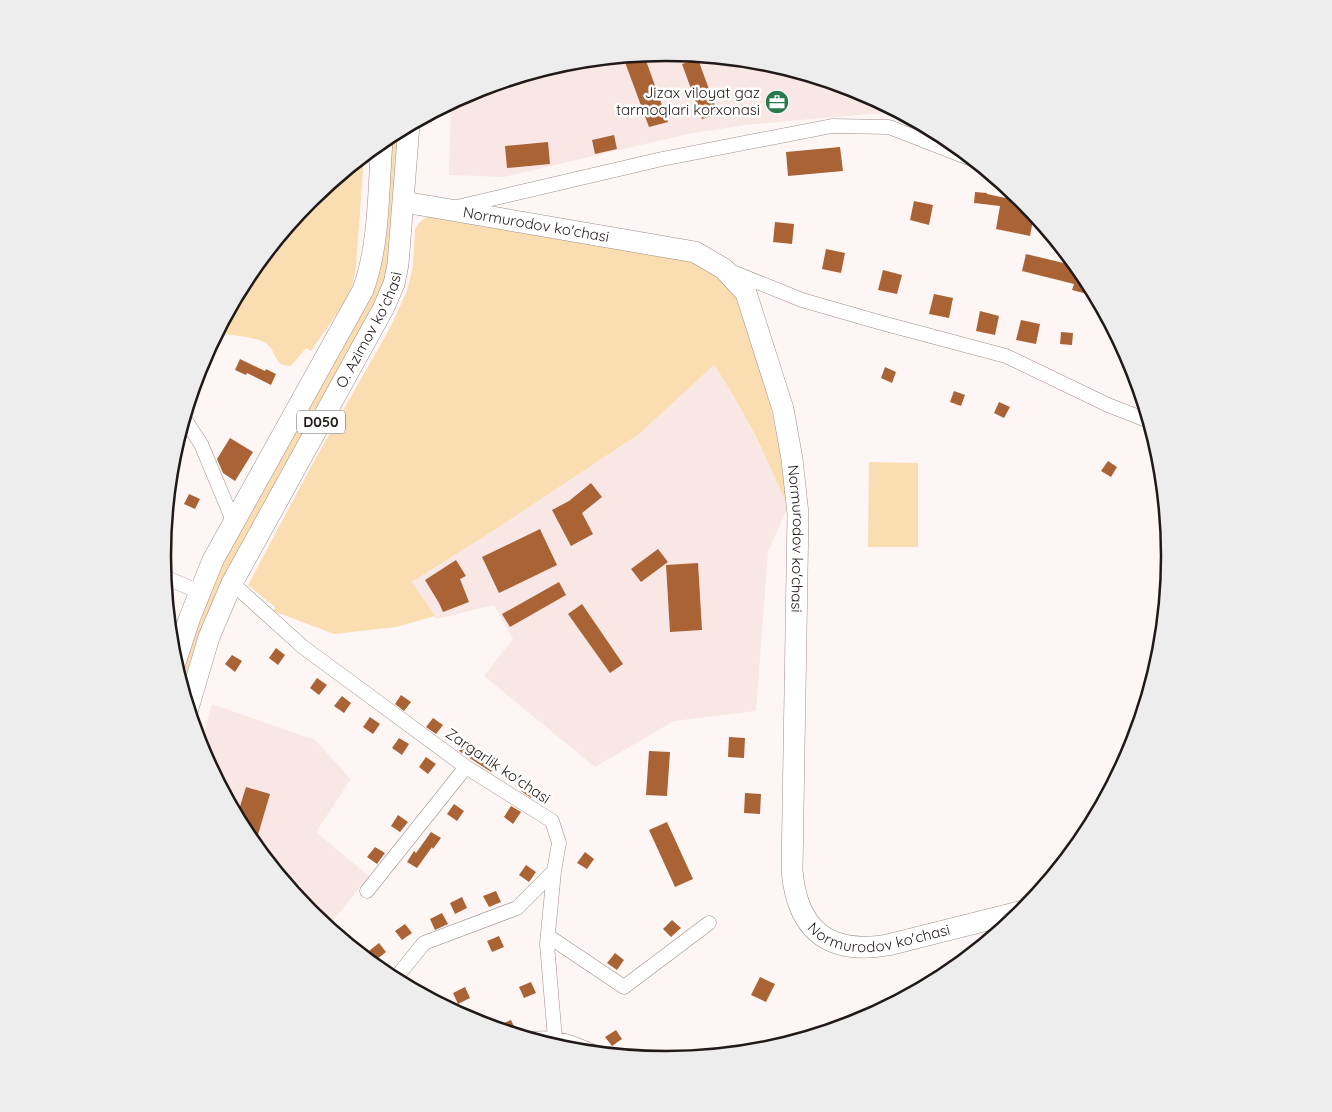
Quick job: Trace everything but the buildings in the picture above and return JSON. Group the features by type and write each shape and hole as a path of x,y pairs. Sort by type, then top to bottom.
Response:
{"main road":[{"name":"O. Azimov ko'chasi","path":"192,695 209,637 232,583 383,309 394,284 398,264 404,202 408,134"},
{"name":"O. Azimov ko'chasi","path":"180,649 199,592 214,560 363,290 374,250 381,152"},
{"name":"Normurodov ko'chasi","path":"404,202 695,252 724,269 746,293 783,409 792,459 798,514 792,870 796,898 800,908 816,931 826,940 842,946 858,947 888,945 1006,915"}],"street":[{"path":"446,210 662,159 832,126 889,127 948,150"},
{"path":"724,269 802,300 1006,356 1108,405 1141,418"},
{"path":"189,425 201,444 234,523"},
{"path":"172,580 199,592"},
{"name":"Zargarlik ko'chasi","path":"232,583 304,647 466,768 552,821 559,843 554,871 547,944 555,1038"},
{"path":"367,891 466,768"},
{"path":"400,973 424,943 518,908 554,871"},
{"path":"548,936 624,987 709,923"}],"shaded area":[{"path":"666,61 731,65 794,78 855,99 887,113 745,125 688,134 504,177 449,175 451,110 477,99 538,78 601,65"},
{"path":"399,140 392,253 381,291 189,687 183,664 198,617 240,528 352,331 388,147"},
{"path":"363,164 356,267 352,287 343,305 311,351 306,348 291,366 278,362 267,344 251,338 224,334 255,281 273,255 316,206"},
{"path":"437,215 456,217 479,226 632,247 710,267 735,295 740,305 769,398 788,507 754,434 714,365 639,434 412,582 435,616 396,627 334,634 273,611 275,607 248,585 313,463 390,328 407,291 413,266 415,229 427,217"},
{"path":"714,365 734,395 774,474 788,507 768,552 756,711 674,721 595,767 484,676 513,639 494,605 436,619 411,583 639,434"},
{"path":"869,462 918,463 918,547 868,547"},
{"path":"212,704 315,740 351,779 316,832 369,876 333,921 294,882 255,831 222,775 205,733"}],"place":[{"name":"Jizax viloyat gaz tarmoqlari korxonasi","path":"777,102"}]}
